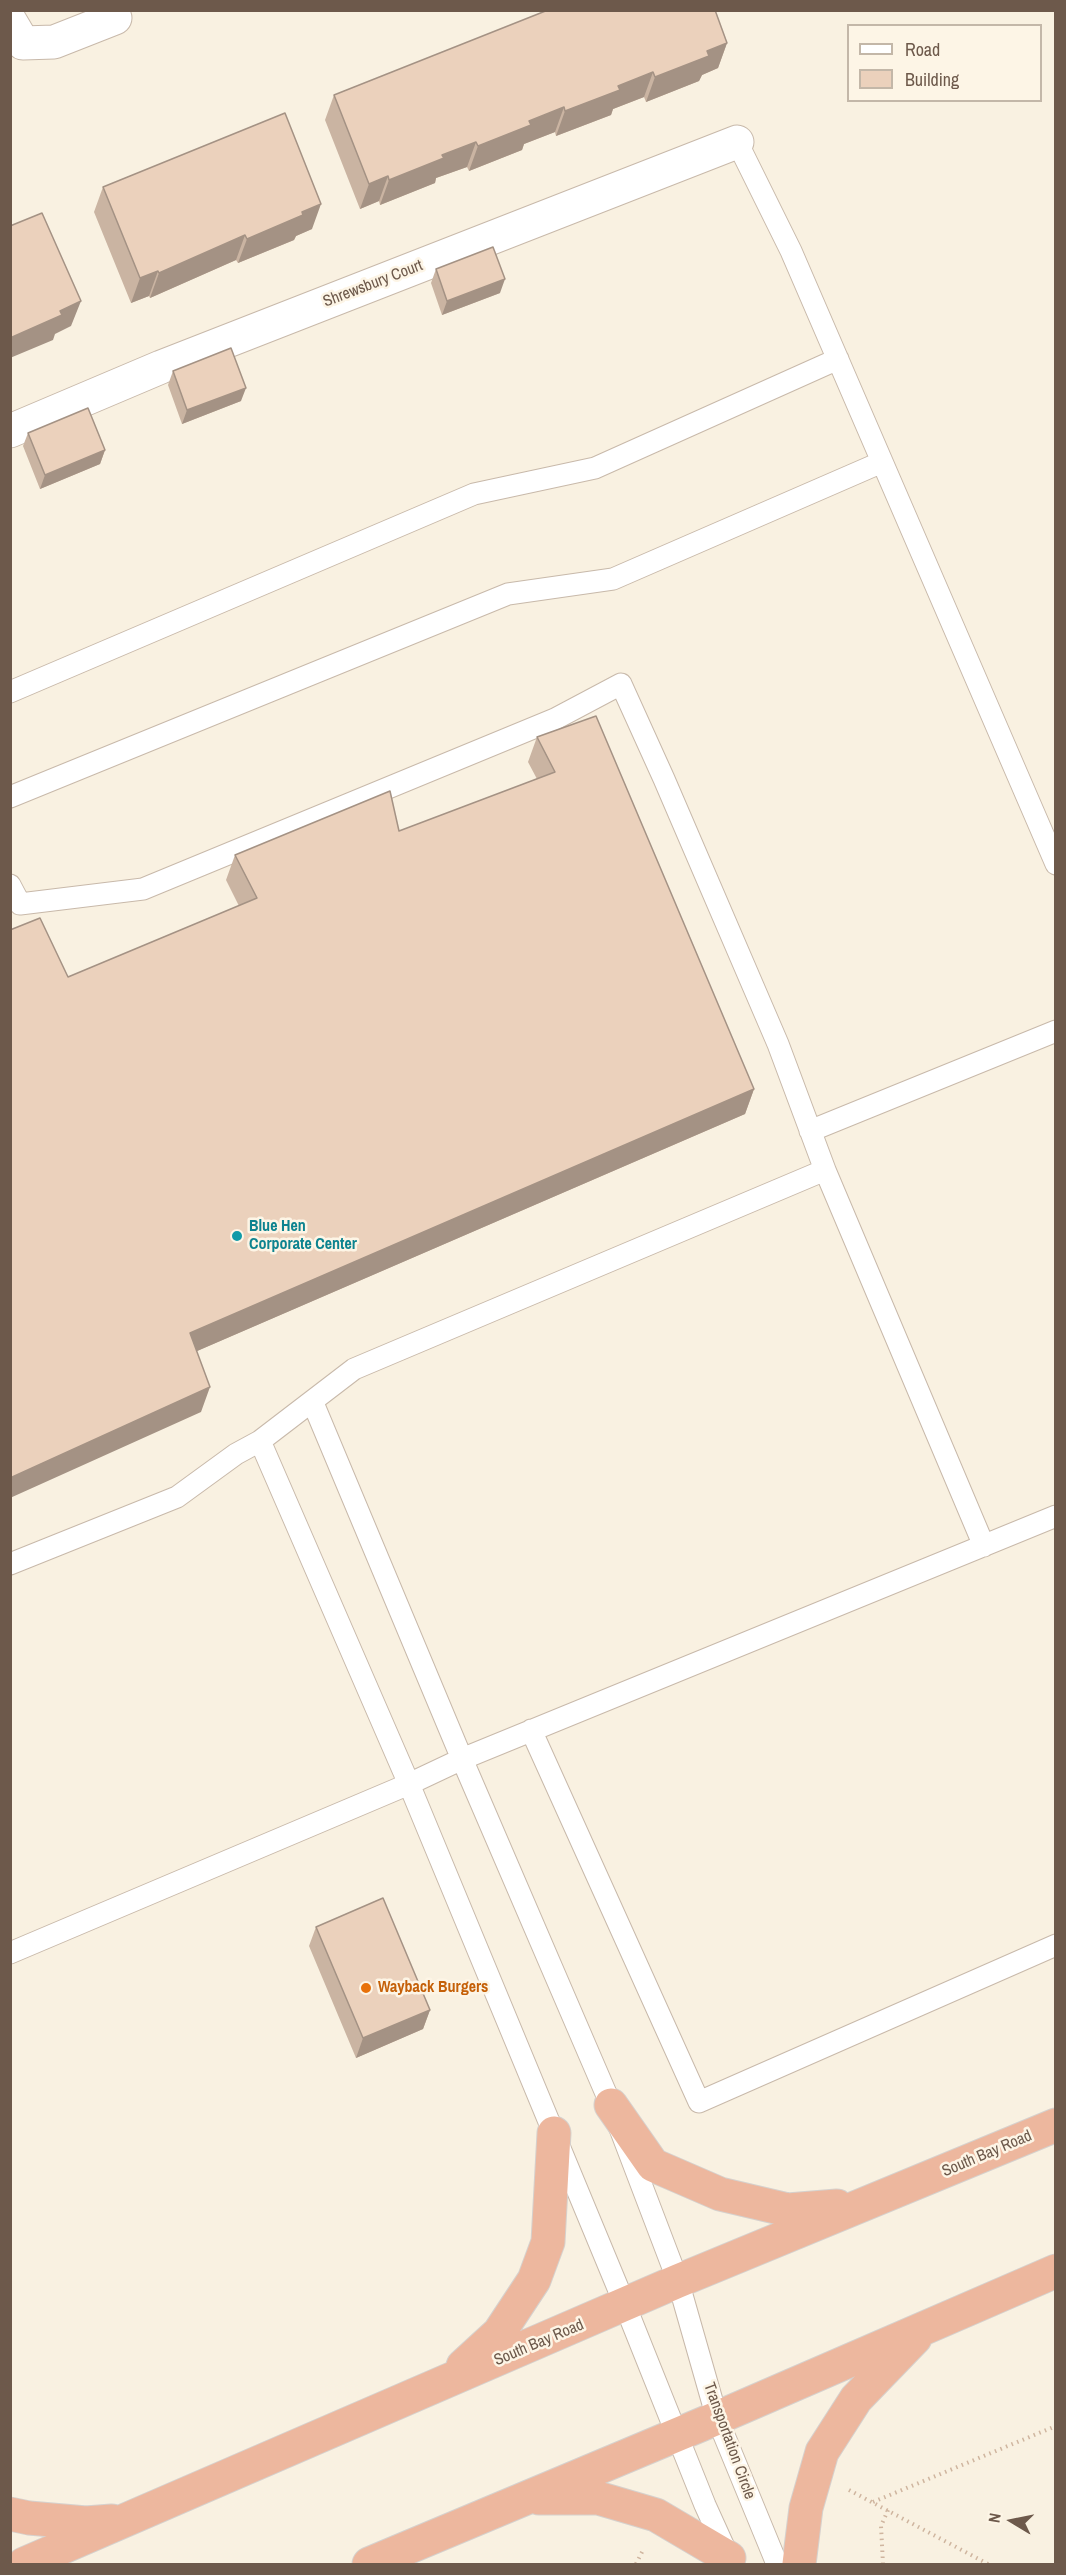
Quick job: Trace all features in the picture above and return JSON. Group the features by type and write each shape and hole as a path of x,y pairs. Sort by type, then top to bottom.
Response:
{"highway":[{"path":"611,2104 653,2165 720,2194 788,2210 868,2203"},
{"name":"South Bay Road","path":"24,2565 678,2281 1056,2125"},
{"path":"446,2383 499,2333 534,2280 548,2242 554,2133"},
{"path":"369,2565 1056,2271"},
{"path":"799,2565 806,2508 822,2452 856,2399 927,2326"},
{"path":"522,2498 598,2498 656,2515 730,2561"},
{"path":"10,2514 86,2523 126,2521"}],"street":[{"path":"10,21 23,43 54,42 115,18"},
{"name":"Shrewsbury Court","path":"10,431 161,367 737,142"}],"lane":[{"path":"737,142 791,251 1056,864"},
{"path":"10,692 474,494 595,468 838,359"},
{"path":"10,797 508,594 614,579 882,462"},
{"path":"10,885 20,904 143,889 555,719 621,684 664,778 773,1033 825,1170 984,1546"},
{"path":"810,1131 1056,1031"},
{"path":"10,1564 177,1497 236,1454 260,1441 354,1369 825,1170"},
{"name":"Transportation Circle","path":"313,1402 462,1759 611,2104 678,2281 717,2418 777,2565"},
{"path":"260,1441 409,1784 730,2561"},
{"path":"10,1953 531,1730 1056,1516"},
{"path":"531,1730 699,2102 1056,1945"}],"path":[{"path":"873,2502 1056,2426"},
{"path":"842,2486 988,2565"},
{"path":"883,2565 881,2526 888,2511"}],"building":[{"path":"548,10 715,10 727,43 707,51 709,56 655,77 653,72 618,86 620,90 565,111 564,107 529,121 531,125 478,146 476,142 442,155 444,158 389,180 388,176 369,184 334,95"},
{"path":"285,113 321,204 302,212 303,215 247,239 245,235 159,273 158,271 140,278 103,187"},
{"path":"42,213 81,301 60,311 62,315 10,338 10,226"},
{"path":"493,247 505,279 447,301 436,269"},
{"path":"231,348 246,388 187,410 173,371"},
{"path":"88,408 105,450 45,475 28,433"},
{"name":"Blue Hen Corporate Center","path":"596,716 754,1089 190,1333 210,1387 10,1478 10,930 40,918 68,977 257,898 235,855 390,791 399,831 555,772 537,737"},
{"name":"Wayback Burgers","path":"383,1898 430,2010 363,2038 316,1927"}],"place":[{"name":"Blue Hen Corporate Center","path":"237,1236"},
{"name":"Wayback Burgers","path":"366,1988"}]}
